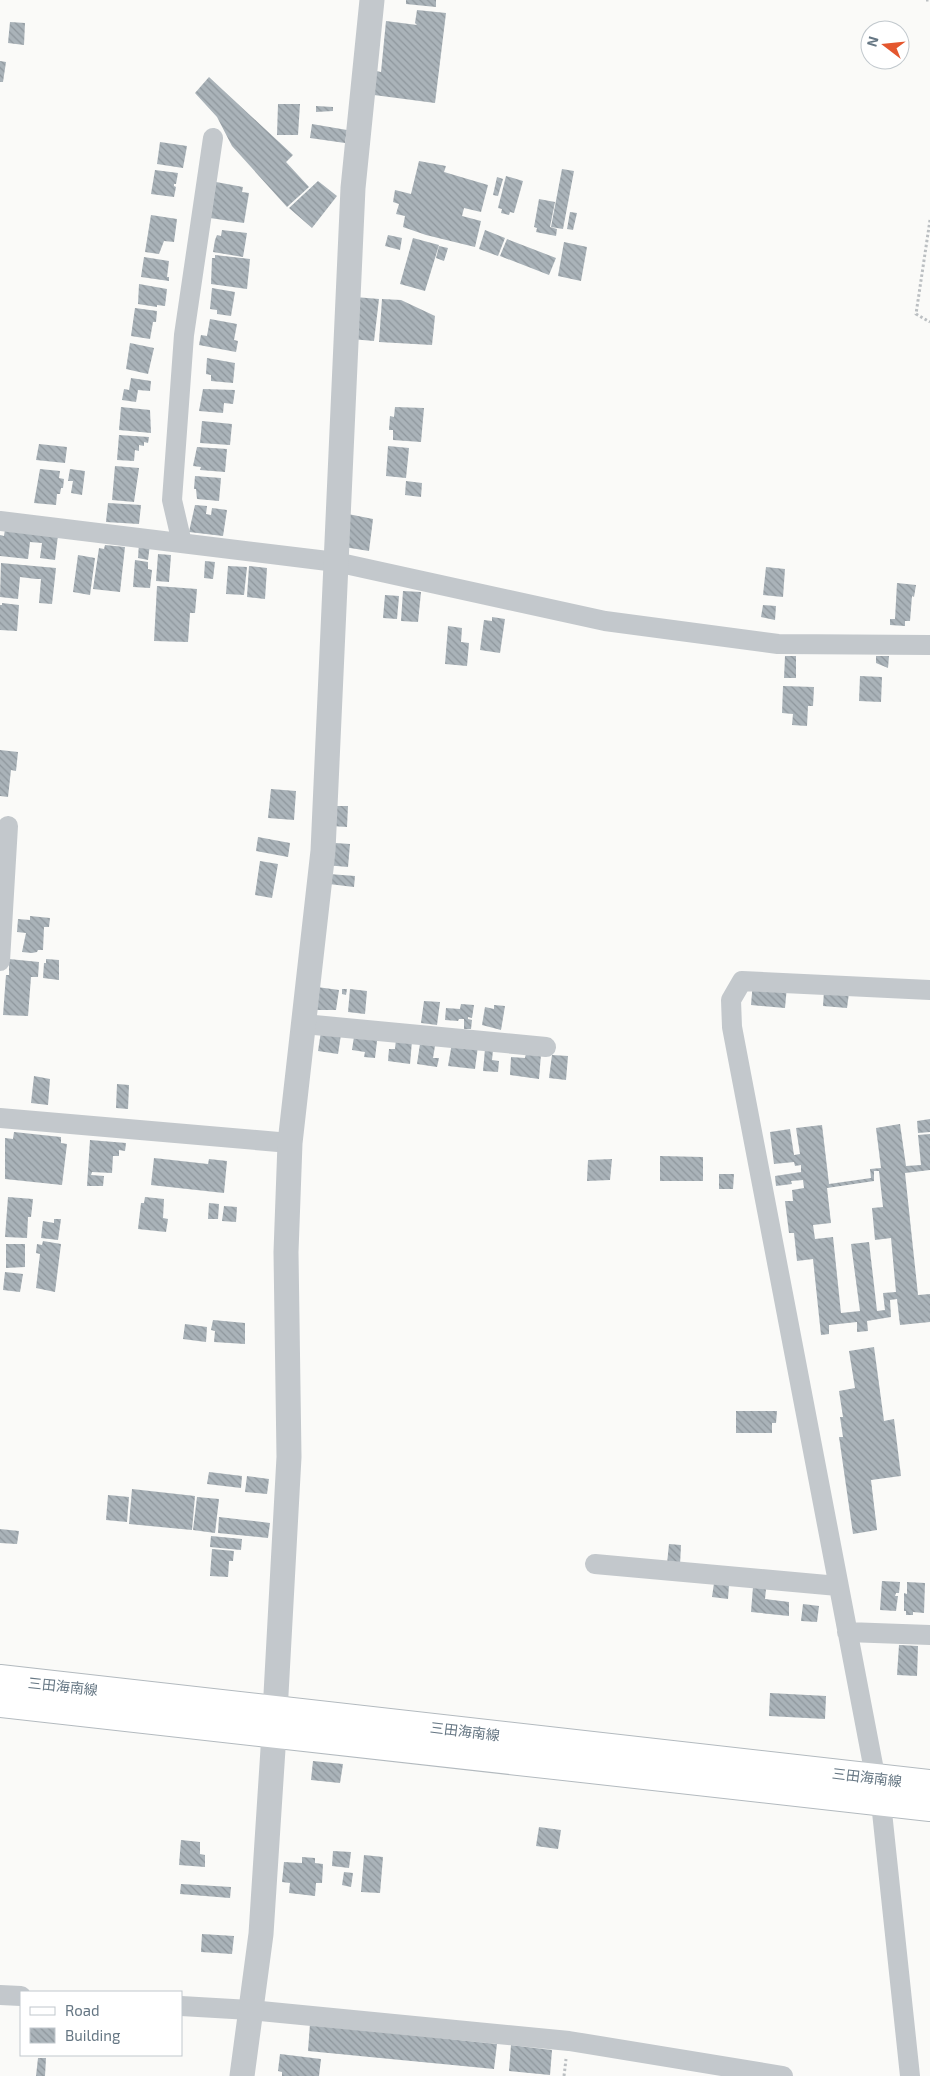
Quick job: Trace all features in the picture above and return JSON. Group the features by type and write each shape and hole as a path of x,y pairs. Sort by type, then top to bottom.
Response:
{"main road":[{"name":"三田海南線","path":"0,1679 274,1721 877,1790 930,1807"},
{"name":"三田海南線","path":"0,1703 274,1721"},
{"name":"三田海南線","path":"877,1790 930,1784"}],"street":[{"path":"242,2076 261,1934 289,1457 286,1252 290,1143 323,851 353,188 372,0"},
{"path":"182,543 172,500 182,354 213,138"},
{"path":"0,521 336,562 614,622 778,644 930,645"},
{"path":"0,961 8,826"},
{"path":"910,2076 877,1790 732,1027 731,1000 742,981 930,990"},
{"path":"304,1024 546,1047"},
{"path":"0,1118 290,1143"},
{"path":"595,1564 838,1586"},
{"path":"847,1632 930,1635"},
{"path":"0,1995 20,1996"},
{"path":"182,2006 250,2010 569,2042 783,2076"}],"path":[{"path":"930,220 916,314 930,322"}],"building":[{"path":"406,0 436,0 436,7 406,4"},
{"path":"417,10 446,13 435,103 374,95 376,71 381,72 386,21 417,25 415,23"},
{"path":"10,22 25,23 24,45 8,43"},
{"path":"0,61 6,62 3,82 0,82"},
{"path":"209,77 293,155 286,162 309,187 287,207 232,146 217,117 195,93"},
{"path":"278,104 300,104 298,135 277,135"},
{"path":"316,106 333,107 333,111 316,112"},
{"path":"312,124 347,130 345,143 310,138"},
{"path":"160,142 187,146 183,168 157,164"},
{"path":"419,161 446,166 444,172 488,185 481,212 464,208 462,216 481,221 475,247 426,235 403,227 405,216 396,214 399,204 393,202 395,190 411,194"},
{"path":"562,169 574,171 563,229 551,227"},
{"path":"155,170 178,173 176,184 174,184 176,187 174,197 151,194"},
{"path":"506,176 523,181 514,213 510,212 509,215 501,213 502,209 498,208"},
{"path":"497,177 503,179 498,196 493,195"},
{"path":"318,181 337,196 312,228 289,208"},
{"path":"216,182 243,187 242,192 249,193 244,223 210,218"},
{"path":"539,199 555,202 550,227 557,229 556,236 536,232 537,228 534,227"},
{"path":"570,212 577,213 573,230 567,229"},
{"path":"151,215 177,219 174,242 164,241 159,254 145,252"},
{"path":"222,230 247,233 243,257 213,252 217,235 221,236"},
{"path":"485,230 505,238 498,256 479,249"},
{"path":"388,235 402,238 400,250 385,246"},
{"path":"413,238 439,245 425,291 400,284"},
{"path":"507,239 556,258 549,275 500,256"},
{"path":"564,242 587,247 581,281 558,276"},
{"path":"439,246 448,248 444,261 436,258"},
{"path":"215,255 250,259 247,289 211,284 212,258 215,258"},
{"path":"144,257 169,261 167,277 169,277 169,281 141,277"},
{"path":"139,284 167,289 165,306 157,305 157,307 138,304"},
{"path":"212,288 235,292 231,316 217,314 217,310 210,309"},
{"path":"355,297 379,299 374,341 351,339"},
{"path":"382,299 401,300 435,316 432,345 379,342"},
{"path":"135,308 157,311 156,322 153,322 150,339 131,336"},
{"path":"210,319 237,324 234,340 238,341 236,352 199,345 201,335 207,336"},
{"path":"130,343 154,348 148,374 126,369"},
{"path":"207,358 235,363 233,383 211,381 211,375 206,374"},
{"path":"131,378 151,381 150,391 138,390 136,402 122,400 124,389 129,390"},
{"path":"203,389 235,390 233,404 224,403 223,413 199,411"},
{"path":"121,407 150,410 151,433 119,430"},
{"path":"395,407 424,408 421,442 393,440 393,430 389,430 390,416 394,417"},
{"path":"202,421 232,424 230,445 200,443"},
{"path":"119,435 149,437 148,443 144,442 144,446 139,445 139,451 135,450 134,461 117,460"},
{"path":"39,444 67,447 65,463 36,460"},
{"path":"388,446 409,448 406,478 386,476"},
{"path":"197,447 227,449 225,472 200,470 201,467 193,466"},
{"path":"115,466 139,468 134,502 112,500"},
{"path":"40,469 60,471 59,478 64,479 63,488 61,488 60,494 57,494 56,505 34,503"},
{"path":"70,469 85,471 82,495 71,493 73,481 68,481"},
{"path":"195,476 221,478 219,501 197,499 196,489 194,489"},
{"path":"406,481 422,483 421,497 405,495"},
{"path":"108,503 141,505 139,524 106,522"},
{"path":"195,505 207,506 206,514 211,515 212,508 227,510 223,536 189,532"},
{"path":"348,514 373,519 369,551 344,547"},
{"path":"5,529 58,535 55,560 40,558 42,543 30,542 28,559 0,556 0,535 4,536"},
{"path":"139,543 150,544 148,560 138,558"},
{"path":"105,545 125,547 120,592 93,589 99,548 104,549"},
{"path":"158,554 171,555 169,582 156,581"},
{"path":"78,555 95,558 90,595 73,592"},
{"path":"135,560 148,562 148,569 152,570 150,588 133,587"},
{"path":"205,561 215,562 213,579 204,578"},
{"path":"1,563 56,568 52,604 39,603 41,579 20,577 18,599 0,597"},
{"path":"228,566 247,567 244,595 226,594"},
{"path":"249,566 267,568 265,599 247,597"},
{"path":"766,567 785,569 783,597 763,595"},
{"path":"897,583 916,585 914,597 912,596 910,621 905,621 905,626 890,625 890,619 895,619"},
{"path":"157,586 197,589 195,613 190,613 188,642 154,641"},
{"path":"403,591 421,592 418,622 401,621"},
{"path":"385,595 399,596 397,619 383,618"},
{"path":"2,603 19,605 17,631 0,630 0,605"},
{"path":"763,605 776,606 775,620 761,617"},
{"path":"492,617 505,619 500,653 480,650 484,620 492,621"},
{"path":"448,626 462,628 461,642 469,643 467,666 445,664"},
{"path":"785,656 796,656 796,678 784,678"},
{"path":"876,656 889,656 888,668 876,663"},
{"path":"860,676 882,677 881,702 859,701"},
{"path":"783,686 814,687 813,706 808,706 807,726 792,725 793,714 782,713"},
{"path":"0,750 18,752 16,771 11,770 8,797 0,796"},
{"path":"271,789 296,791 294,820 268,818"},
{"path":"332,806 348,806 347,827 331,826"},
{"path":"258,837 290,843 288,857 256,851"},
{"path":"335,843 350,844 348,867 325,865"},
{"path":"260,861 278,864 272,898 255,895"},
{"path":"329,874 355,876 354,887 329,884"},
{"path":"30,916 50,918 49,927 44,927 43,950 32,953 22,952 26,933 17,932 18,919 30,920"},
{"path":"9,959 39,962 38,977 31,977 28,1016 3,1015 6,975 9,975"},
{"path":"46,959 59,960 59,980 43,978"},
{"path":"753,982 787,986 785,1008 751,1005"},
{"path":"317,987 339,990 336,1010 317,1010"},
{"path":"342,989 347,989 346,995 342,994"},
{"path":"350,989 367,991 365,1014 348,1012"},
{"path":"824,991 849,993 847,1008 823,1006"},
{"path":"424,1001 440,1002 437,1025 421,1023"},
{"path":"461,1004 474,1005 472,1018 468,1017 468,1019 472,1020 471,1029 464,1029 464,1019 459,1019 458,1021 445,1020 446,1008 460,1009"},
{"path":"494,1005 505,1006 501,1030 482,1025 485,1007 494,1009"},
{"path":"322,1025 342,1028 338,1054 318,1051"},
{"path":"355,1030 378,1033 375,1058 364,1057 365,1052 352,1050"},
{"path":"396,1039 412,1041 410,1064 388,1061 389,1049 395,1049"},
{"path":"452,1043 478,1046 475,1069 448,1066"},
{"path":"420,1044 435,1046 433,1058 439,1058 437,1067 417,1064"},
{"path":"485,1049 493,1050 492,1060 499,1061 498,1072 483,1071"},
{"path":"526,1053 541,1054 539,1079 510,1075 511,1057 525,1058"},
{"path":"552,1055 568,1056 566,1080 549,1078"},
{"path":"34,1076 50,1079 48,1105 31,1103"},
{"path":"117,1084 129,1085 128,1109 116,1108"},
{"path":"930,1119 930,1132 918,1133 917,1121"},
{"path":"900,1124 906,1166 921,1165 918,1135 930,1134 930,1170 905,1173 918,1295 930,1294 930,1322 900,1325 897,1299 890,1300 891,1317 867,1321 868,1331 857,1332 857,1322 829,1325 829,1334 821,1335 813,1259 797,1261 794,1233 789,1233 785,1201 793,1201 792,1190 804,1188 803,1180 791,1181 792,1184 776,1186 775,1176 801,1172 801,1165 795,1166 794,1162 774,1164 770,1132 790,1129 794,1155 800,1154 796,1128 822,1125 829,1184 871,1178 870,1169 881,1168 876,1128","holes":["874,1171 879,1171 883,1207 872,1208 875,1240 891,1238 896,1292 883,1293 885,1310 877,1311 869,1242 851,1244 860,1311 841,1313 833,1237 815,1239 813,1225 831,1223 827,1188 874,1181"]},
{"path":"14,1132 61,1137 61,1143 67,1144 62,1185 5,1179 5,1138 13,1139"},
{"path":"90,1140 126,1143 125,1151 119,1150 119,1156 113,1156 112,1173 92,1172 91,1175 104,1176 103,1186 87,1186"},
{"path":"660,1156 703,1157 703,1181 660,1181"},
{"path":"154,1158 208,1164 209,1159 227,1161 224,1193 151,1185"},
{"path":"612,1159 610,1180 587,1181 588,1160"},
{"path":"719,1174 734,1174 733,1189 719,1189"},
{"path":"8,1197 33,1199 31,1217 28,1217 27,1238 5,1237"},
{"path":"145,1197 164,1199 163,1218 168,1219 166,1232 138,1229 141,1203 144,1203"},
{"path":"209,1203 219,1204 218,1219 208,1219"},
{"path":"224,1206 237,1207 236,1222 222,1221"},
{"path":"54,1219 61,1219 58,1240 41,1238 43,1221 54,1223"},
{"path":"43,1241 61,1244 55,1292 36,1288 40,1254 36,1253 37,1244 42,1245"},
{"path":"6,1244 25,1244 25,1267 6,1268"},
{"path":"5,1272 23,1274 20,1292 3,1290"},
{"path":"213,1320 245,1323 245,1344 214,1342 215,1331 211,1330"},
{"path":"185,1324 207,1327 206,1342 183,1339"},
{"path":"874,1347 884,1421 894,1419 901,1476 871,1480 877,1530 853,1534 839,1437 843,1437 840,1417 843,1417 839,1391 855,1388 849,1351"},
{"path":"736,1411 777,1411 776,1423 772,1423 772,1433 736,1433"},
{"path":"209,1472 242,1476 241,1488 207,1484"},
{"path":"247,1476 269,1479 267,1494 245,1492"},
{"path":"132,1489 195,1496 192,1530 129,1524"},
{"path":"108,1495 129,1497 127,1522 106,1520"},
{"path":"197,1497 219,1499 215,1533 193,1530"},
{"path":"219,1517 270,1523 268,1538 218,1533"},
{"path":"0,1529 19,1531 17,1544 0,1543"},
{"path":"211,1536 242,1539 241,1550 210,1547"},
{"path":"669,1544 681,1545 680,1565 667,1564"},
{"path":"212,1549 234,1551 233,1561 229,1561 228,1577 210,1576"},
{"path":"882,1581 900,1582 899,1593 896,1593 895,1596 898,1596 896,1611 880,1610"},
{"path":"907,1582 925,1583 924,1613 913,1612 913,1615 906,1615 906,1611 904,1611 904,1593 907,1594"},
{"path":"714,1583 729,1585 728,1599 712,1597"},
{"path":"753,1587 766,1589 765,1599 789,1602 789,1616 751,1612"},
{"path":"803,1604 819,1606 817,1622 801,1621"},
{"path":"899,1645 918,1646 917,1676 897,1675"},
{"path":"770,1693 826,1696 825,1719 769,1716"},
{"path":"313,1761 343,1764 340,1783 311,1780"},
{"path":"539,1827 561,1830 558,1849 536,1846"},
{"path":"181,1840 200,1842 200,1854 205,1855 205,1867 179,1865"},
{"path":"333,1851 351,1852 349,1868 332,1866"},
{"path":"364,1855 383,1857 380,1893 361,1892"},
{"path":"302,1857 315,1858 315,1863 323,1864 322,1883 316,1883 315,1896 289,1893 290,1883 282,1882 284,1862 302,1863"},
{"path":"344,1872 353,1873 351,1887 342,1885"},
{"path":"181,1884 231,1887 230,1898 180,1894"},
{"path":"202,1934 234,1936 232,1954 201,1952"},
{"path":"310,2024 497,2044 494,2069 308,2051"},
{"path":"511,2045 552,2050 550,2075 509,2071"},
{"path":"280,2054 321,2059 319,2076 282,2076 282,2072 278,2071"},
{"path":"38,2058 46,2058 45,2076 36,2076"}]}
